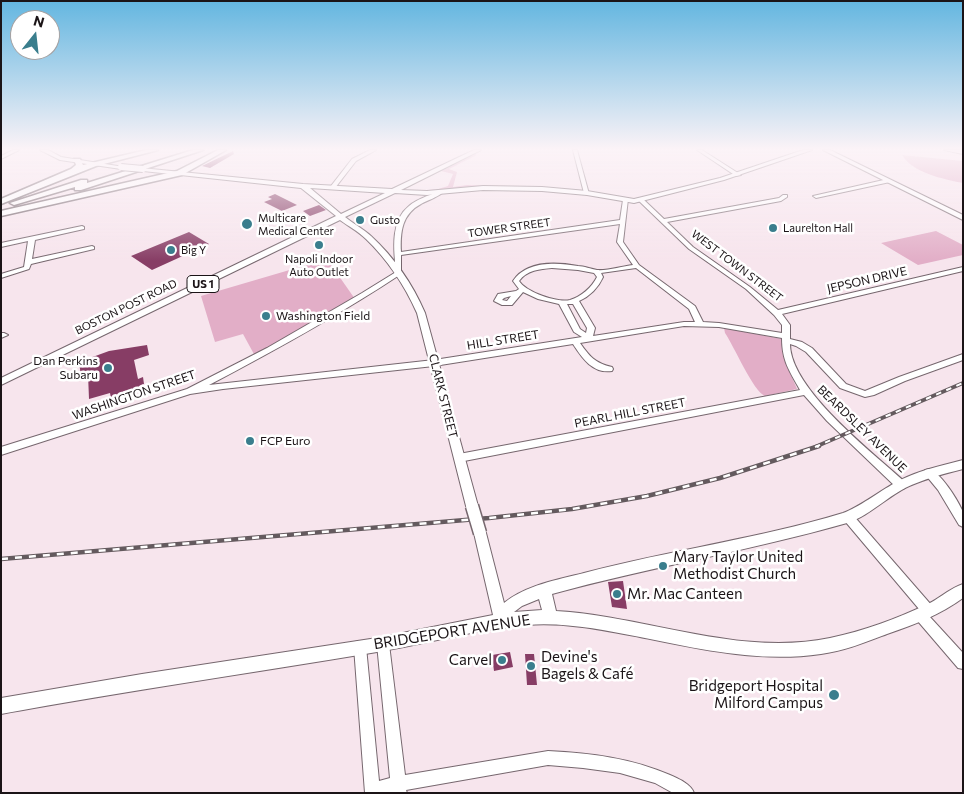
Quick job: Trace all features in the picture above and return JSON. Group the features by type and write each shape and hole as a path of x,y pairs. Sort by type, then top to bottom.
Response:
{"highway":[{"path":"1,202 36,187"},
{"path":"1,207 66,187"},
{"path":"1,213 83,187"},
{"path":"1,213 114,187"}],"main road":[{"path":"304,187 368,236 399,273"},
{"path":"334,187 439,192 483,188 587,192 626,200 642,200 690,187"},
{"name":"BOSTON POST ROAD","path":"1,382 401,187"},
{"path":"900,187 963,218"},
{"name":"CLARK STREET","path":"399,273 418,304 458,458 480,533 501,621"},
{"path":"501,621 507,609 517,601 544,590 602,574 848,517 901,485 929,473 963,464"},
{"path":"544,590 550,617"},
{"name":"BRIDGEPORT AVENUE","path":"1,706 167,677 383,644 501,621 550,617 587,621 728,646 785,649 820,647 850,640 925,613 963,590"}],"street":[{"path":"586,187 587,192"},
{"path":"816,196 859,187"},
{"name":"CLARK STREET","path":"399,273 399,225 404,214 411,207 439,192"},
{"path":"662,221 781,199 785,196"},
{"path":"626,200 620,242 637,266 692,308 700,324"},
{"name":"WEST TOWN STREET","path":"642,200 696,252 748,288 777,313 786,325 786,338"},
{"name":"TOWER STREET","path":"387,260 398,255 622,222"},
{"path":"1,245 82,228"},
{"path":"1,276 27,268 32,238"},
{"path":"29,262 92,248"},
{"path":"596,272 600,277 597,284 575,300 562,302 520,292 516,284 516,279 520,273 527,270 568,266 596,272 637,266"},
{"name":"JEPSON DRIVE","path":"777,313 963,269"},
{"name":"WASHINGTON STREET","path":"1,451 190,391 224,375 346,306 399,273"},
{"path":"562,302 577,330 589,339 592,328 575,300"},
{"name":"HILL STREET","path":"190,391 434,363 700,324 786,338 811,352 843,386 865,394 963,357"},
{"name":"BEARDSLEY AVENUE","path":"786,338 789,363 806,392 830,418 901,485"},
{"path":"575,341 589,362 598,367 609,369"},
{"path":"223,386 224,375"},
{"name":"PEARL HILL STREET","path":"458,458 806,392"},
{"path":"929,473 942,488 963,522"},
{"path":"848,517 963,663"},
{"path":"383,644 398,788"},
{"path":"360,647 373,792 548,758 579,760 636,771 670,782 688,793"}],"shaded area":[{"path":"444,187 477,187 420,191"},
{"path":"936,231 963,245 963,255 918,265 881,243"},
{"name":"Washington Field","path":"327,259 355,299 255,356 243,334 215,342 201,296"},
{"path":"724,328 782,339 783,356 797,389 765,396 760,392 744,368"}],"building":[{"path":"275,194 297,205 282,211 264,202 272,199 268,197"},
{"path":"319,205 326,210 310,216 303,211"},
{"name":"Big Y","path":"189,232 209,244 152,270 131,256"},
{"name":"Dan Perkins Subaru","path":"147,345 149,355 134,360 138,379 143,377 144,384 139,386 139,390 111,398 110,393 89,399 88,374 81,376 79,362 109,351"},
{"name":"Mr. Mac Canteen","path":"623,581 627,609 612,607 608,582"},
{"name":"Carvel","path":"510,652 513,667 494,671 492,655"},
{"name":"Devine's Bagels & Café","path":"525,654 534,654 537,685 527,685"}],"railway":[{"path":"815,447 963,383"},
{"path":"1,559 489,518 572,509 647,496 720,478 819,446"}],"place":[{"name":"Gusto","path":"360,220"},
{"name":"Multicare Medical Center","path":"247,224"},
{"name":"Laurelton Hall","path":"773,228"},
{"name":"Napoli Indoor Auto Outlet","path":"319,245"},
{"name":"Big Y","path":"171,250"},
{"name":"Washington Field","path":"266,316"},
{"name":"Dan Perkins Subaru","path":"108,368"},
{"name":"FCP Euro","path":"250,441"},
{"name":"Mary Taylor United Methodist Church","path":"663,566"},
{"name":"Mr. Mac Canteen","path":"617,594"},
{"name":"Carvel","path":"502,660"},
{"name":"Devine's Bagels & Café","path":"531,666"},
{"name":"Bridgeport Hospital Milford Campus","path":"834,695"}]}
